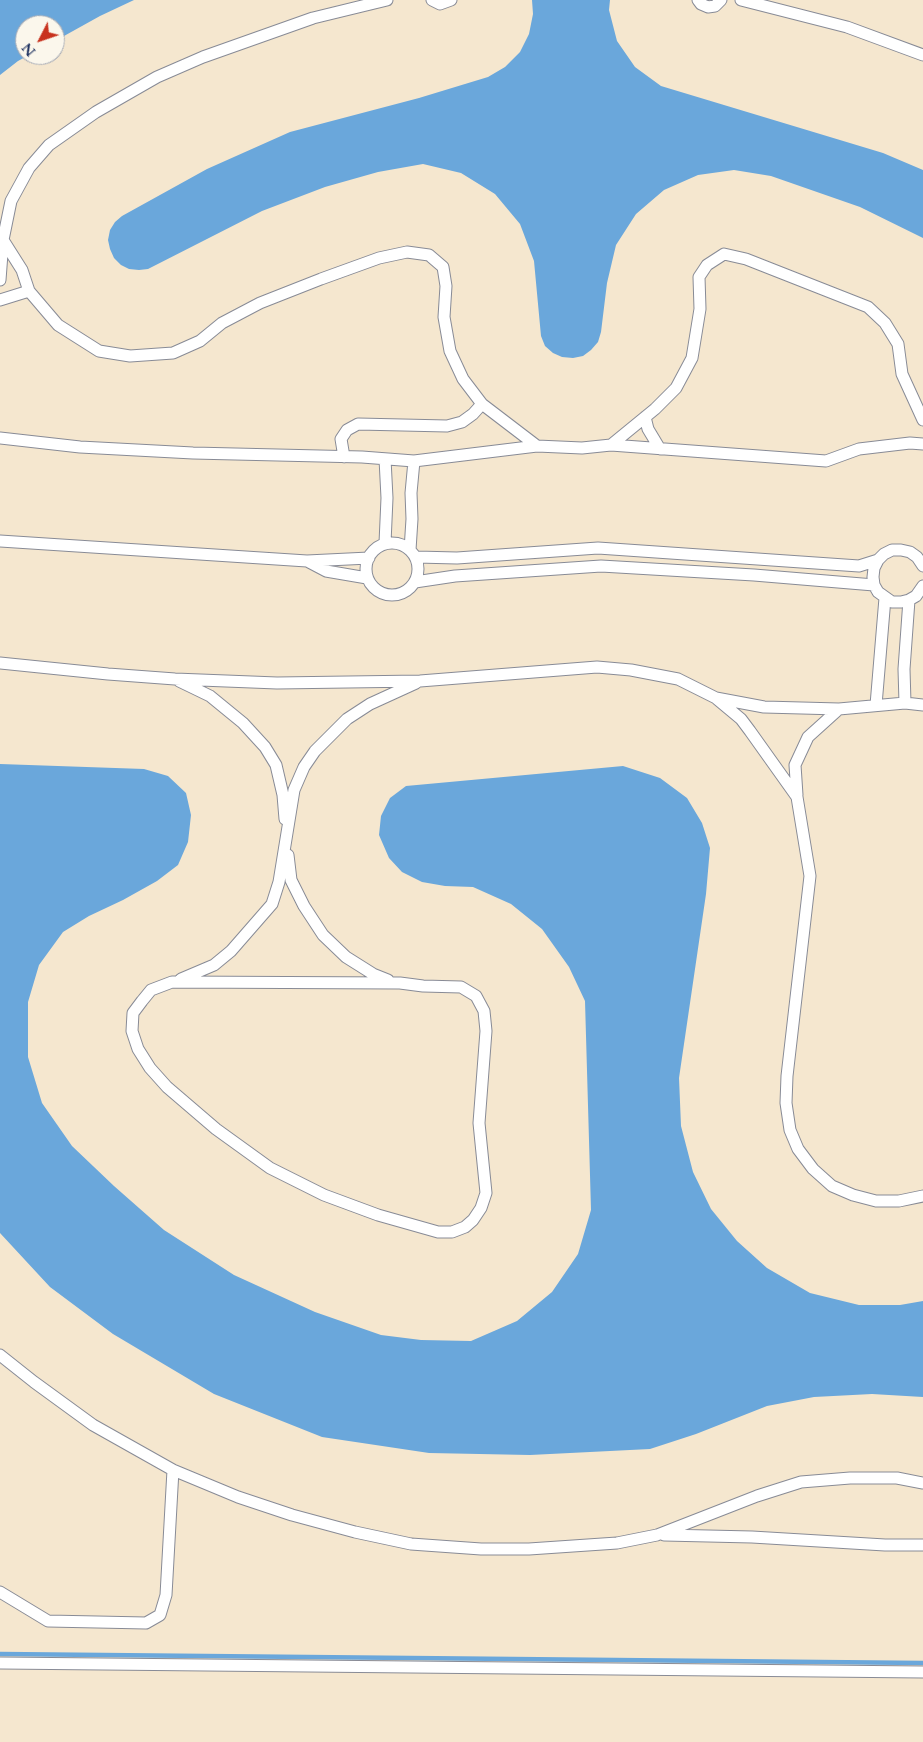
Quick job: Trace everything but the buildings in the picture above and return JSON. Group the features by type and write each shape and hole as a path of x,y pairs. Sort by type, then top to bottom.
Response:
{"street":[{"path":"0,280 3,240 12,201 29,168 49,145 96,112 157,77 203,57 313,18 387,0"},
{"path":"432,0 440,4 451,0"},
{"path":"698,0 701,4 708,7 715,6 721,0"},
{"path":"741,0 847,27 923,55"},
{"path":"3,240 22,270 30,291 58,325 99,351 130,356 173,353 200,341 222,324 260,303 321,278 379,258 407,252 430,255 443,267 446,286 444,317 450,351 463,379 482,404 537,446"},
{"path":"611,445 676,388 692,358 700,309 699,278 707,265 724,254 746,259 868,307 885,323 898,344 902,374 923,420"},
{"path":"0,300 30,291"},
{"path":"344,457 341,440 347,430 358,424 447,426 462,422 482,404"},
{"path":"645,417 648,429 660,448"},
{"path":"0,438 80,447 193,453 414,460 537,446 582,448 611,445 826,461 859,448 910,442 923,444"},
{"path":"386,459 386,543"},
{"path":"414,460 411,494 413,553 418,566 418,574 410,589 394,595 386,594 378,591 372,585 367,578 366,570 369,558 377,547 386,543 403,545 413,553 458,558 598,548 860,566 878,560"},
{"path":"0,541 307,561 369,558"},
{"path":"923,560 910,552 892,550 878,560 874,568 873,577 874,585 878,592 892,602 909,600 916,596 923,588"},
{"path":"910,552 917,557 923,566"},
{"path":"307,561 326,571 367,578"},
{"path":"415,582 456,576 601,566 754,575 874,585"},
{"path":"876,705 885,598"},
{"path":"905,703 904,669 909,600"},
{"path":"0,663 175,679 277,683 420,681 597,667 631,670 678,679 716,698 741,719 797,797"},
{"path":"175,679 210,696 243,723 265,747 276,765 283,795 286,843 291,880 304,906 323,935 346,957 373,974 400,983"},
{"path":"172,982 400,983 423,986 461,986 476,996 484,1011 486,1032 479,1123 486,1193 481,1208 473,1220 465,1227 452,1232 438,1232 378,1215 324,1195 270,1168 216,1129 167,1087 150,1068 138,1049 132,1031 133,1013 151,990 214,965 231,951 272,904 279,882 294,790 304,767 315,751 347,720 362,709 420,681"},
{"path":"716,698 764,707 839,709 905,703 923,705"},
{"path":"839,709 808,737 795,765 797,797 810,876 787,1076 786,1103 790,1130 798,1149 813,1169 832,1186 853,1195 876,1201 899,1201 923,1196"},
{"path":"0,1355 93,1425 173,1470 238,1497 292,1515 355,1532 411,1544 481,1549 529,1549 616,1543 657,1535 757,1496 801,1482 850,1478 898,1478 923,1483"},
{"path":"0,1592 23,1608 48,1621 146,1623 160,1615 166,1595 173,1470"},
{"path":"657,1535 923,1545"},
{"path":"0,1663 923,1672"}],"water":[{"path":"0,0 134,0 65,35 65,15 15,15 15,63 0,75"},
{"path":"532,0 610,0 609,10 617,41 635,67 661,86 883,153 923,170 923,238 860,207 771,176 734,170 698,175 664,190 636,214 616,245 607,283 598,342 583,356 573,358 562,357 553,353 545,346 541,336 534,261 520,224 495,194 461,173 423,164 378,172 325,187 262,211 148,269 129,269 121,265 114,258 108,240 110,230 115,222 122,216 207,169 290,132 419,98 488,77 505,67 520,52 529,34 533,14"},
{"path":"0,764 144,769 168,776 186,793 191,815 188,842 178,865 157,881 89,916 63,932 39,965 28,1002 28,1057 42,1103 72,1146 164,1230 234,1275 315,1312 381,1335 421,1340 471,1341 517,1321 552,1292 578,1254 591,1210 585,1001 569,967 542,929 511,904 473,887 445,886 422,882 402,872 389,858 379,835 381,816 390,798 406,786 623,766 660,778 687,798 702,823 710,848 706,894 679,1078 681,1126 693,1172 711,1209 737,1241 767,1268 810,1293 859,1305 900,1305 923,1301 923,1397 872,1394 814,1397 767,1406 696,1434 650,1449 530,1455 429,1453 322,1437 214,1394 113,1334 50,1287 0,1233"}],"waterway":[{"path":"0,1654 923,1663"}]}
